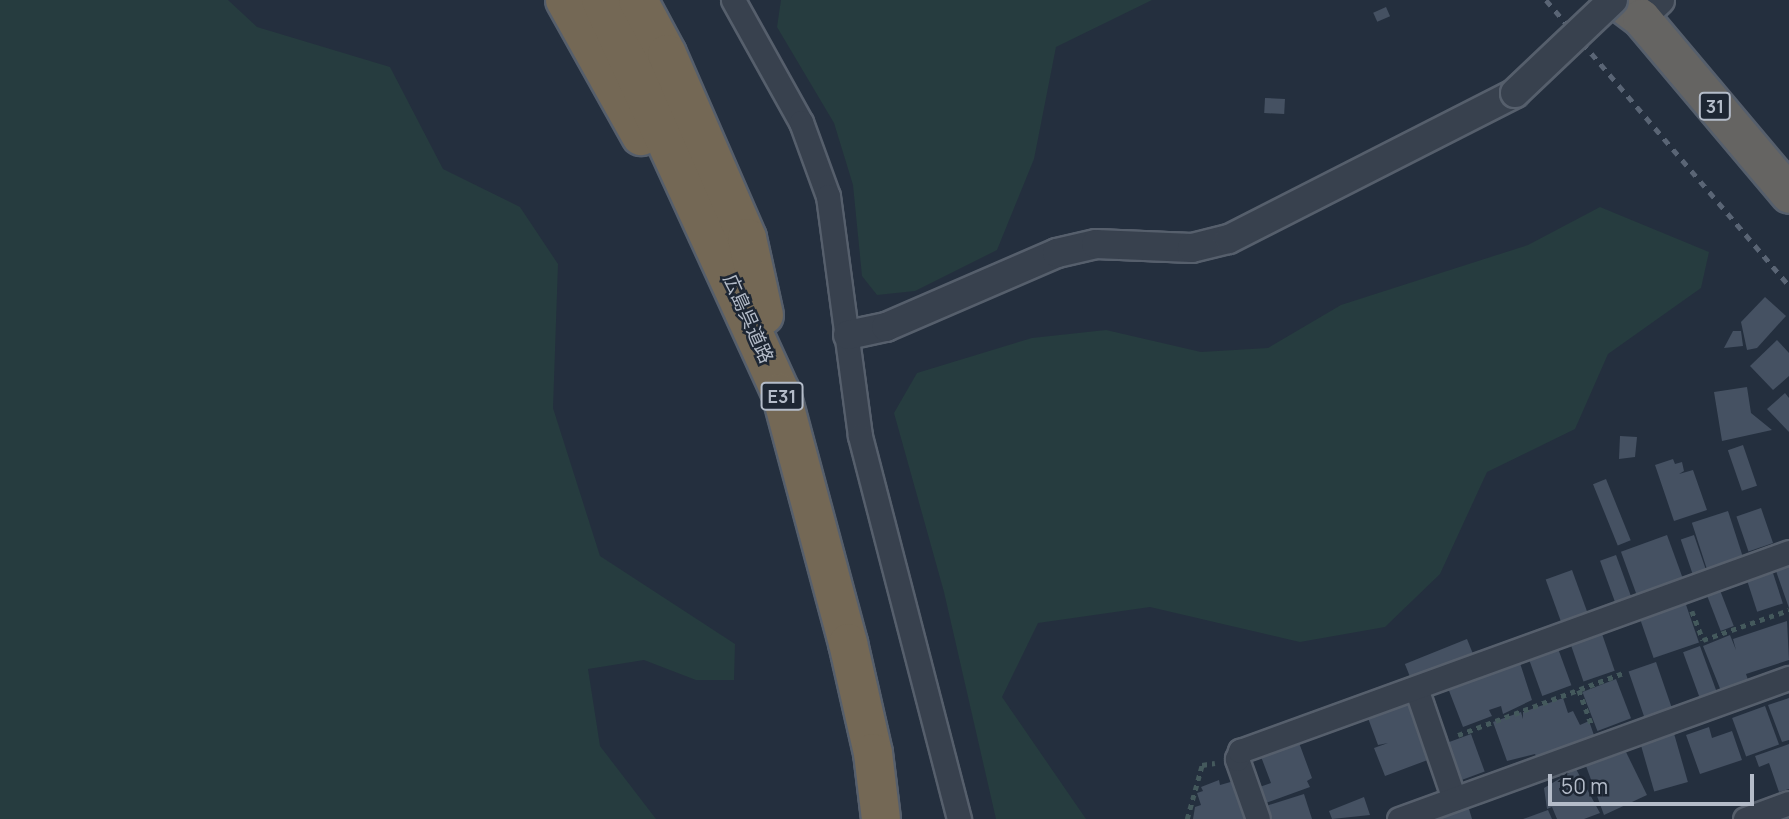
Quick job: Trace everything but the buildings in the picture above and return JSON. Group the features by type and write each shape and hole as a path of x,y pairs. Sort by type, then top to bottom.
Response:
{"highway":[{"path":"565,0 647,147 803,460"},
{"name":"広島呉道路","path":"601,0 781,393 803,460 873,753 881,819"},
{"path":"638,0 667,54 747,238 781,393"},
{"name":"31","path":"1633,4 1789,194"}],"street":[{"path":"733,0 801,122 828,196 860,436 959,819"},
{"path":"848,335 886,327 1057,253 1096,244 1192,248 1229,239 1515,93 1633,4"},
{"path":"1258,819 1237,758 1240,751 1789,552"},
{"path":"1399,819 1789,678"},
{"path":"1416,688 1454,799"},
{"path":"1745,819 1789,803"}],"path":[{"path":"1685,590 1703,639 1789,610"},
{"path":"1434,743 1623,673"},
{"path":"1579,690 1599,746"},
{"path":"1187,819 1202,765 1237,758"}],"green space":[{"path":"0,0 228,0 257,27 390,67 443,169 520,207 558,264 553,408 600,556 735,644 734,680 696,680 644,660 588,669 600,746 656,819 0,819"},
{"path":"781,0 1152,0 1056,47 1034,159 997,250 915,291 877,295 862,276 853,185 834,123 777,27"},
{"path":"1600,207 1709,252 1701,288 1608,354 1575,429 1487,472 1440,574 1385,627 1300,642 1150,607 1038,623 1002,697 1086,819 996,819 944,592 894,413 917,373 1032,338 1106,330 1201,352 1268,348 1341,305 1528,245"}],"railway":[{"path":"1546,0 1789,286"}]}
